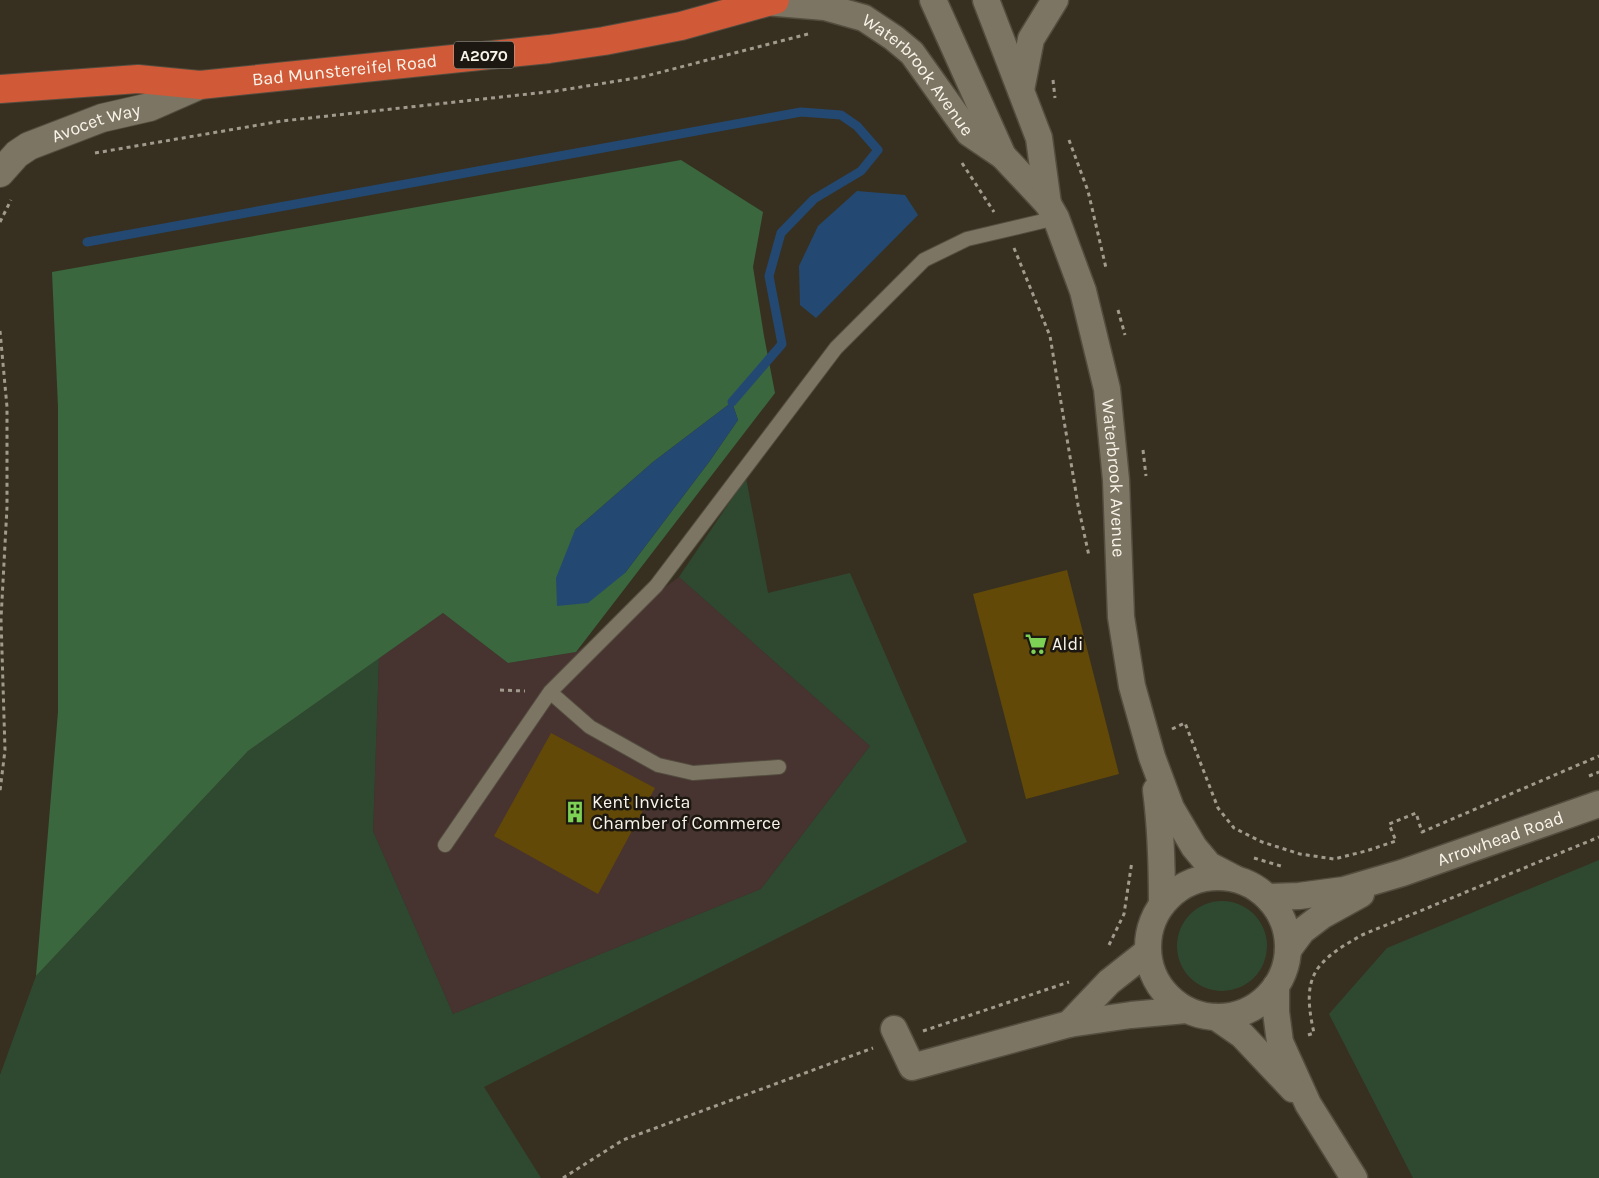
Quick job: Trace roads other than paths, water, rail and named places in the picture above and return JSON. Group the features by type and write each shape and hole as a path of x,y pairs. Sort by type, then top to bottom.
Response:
{"highway":[{"name":"Bad Munstereifel Road","path":"0,89 138,79 200,85 540,50 604,41 682,26 770,1"}],"street":[{"name":"Waterbrook Avenue","path":"933,0 1004,156"},
{"name":"Waterbrook Avenue","path":"986,0 1039,138 1052,211 1083,291 1107,389 1116,480 1121,617 1132,686 1152,757 1172,808 1194,847 1209,865 1234,878"},
{"path":"1021,90 1031,39 1055,0"},
{"name":"Waterbrook Avenue","path":"770,1 825,7 864,18 894,38 912,53 969,133 1004,156 1052,211"},
{"name":"Avocet Way","path":"0,172 29,146 102,118 150,107 200,85"},
{"name":"Waterbrook Avenue","path":"1152,757 1160,822 1162,904"},
{"name":"Arrowhead Road","path":"1268,897 1299,896 1344,890 1402,873 1599,804"},
{"name":"Arrowhead Road","path":"1288,950 1302,931 1323,915 1402,873"},
{"path":"1218,876 1234,878 1246,882 1268,897 1284,921 1288,936 1287,962 1276,986 1265,999 1250,1010 1234,1015 1216,1017 1201,1015 1186,1010 1171,1000 1159,986 1151,970 1147,952 1148,935 1153,918 1162,904 1173,893 1187,884 1202,878 1218,876"},
{"path":"1070,1024 1109,982 1147,952"},
{"path":"1276,986 1276,1012 1280,1042 1308,1104 1354,1178"},
{"path":"894,1029 912,1067 1070,1024 1131,1015 1186,1010"},
{"path":"1216,1017 1242,1035 1308,1104"}],"lane":[{"path":"445,845 550,692 656,586 836,348 924,260 968,239 1006,229 1052,211"},
{"path":"550,692 590,727 658,765 693,774 779,767"}],"water":[{"path":"857,191 905,195 918,215 816,318 800,305 799,266 818,226"},
{"path":"732,402 738,420 709,462 625,573 588,603 557,606 556,578 575,530 653,462"}],"waterway":[{"path":"87,242 801,112 841,115 857,126 878,150 861,171 814,199 781,233 769,276 782,344 732,402"}],"place":[{"name":"Aldi","path":"1036,644"},
{"name":"Kent Invicta Chamber of Commerce","path":"575,812"}]}
